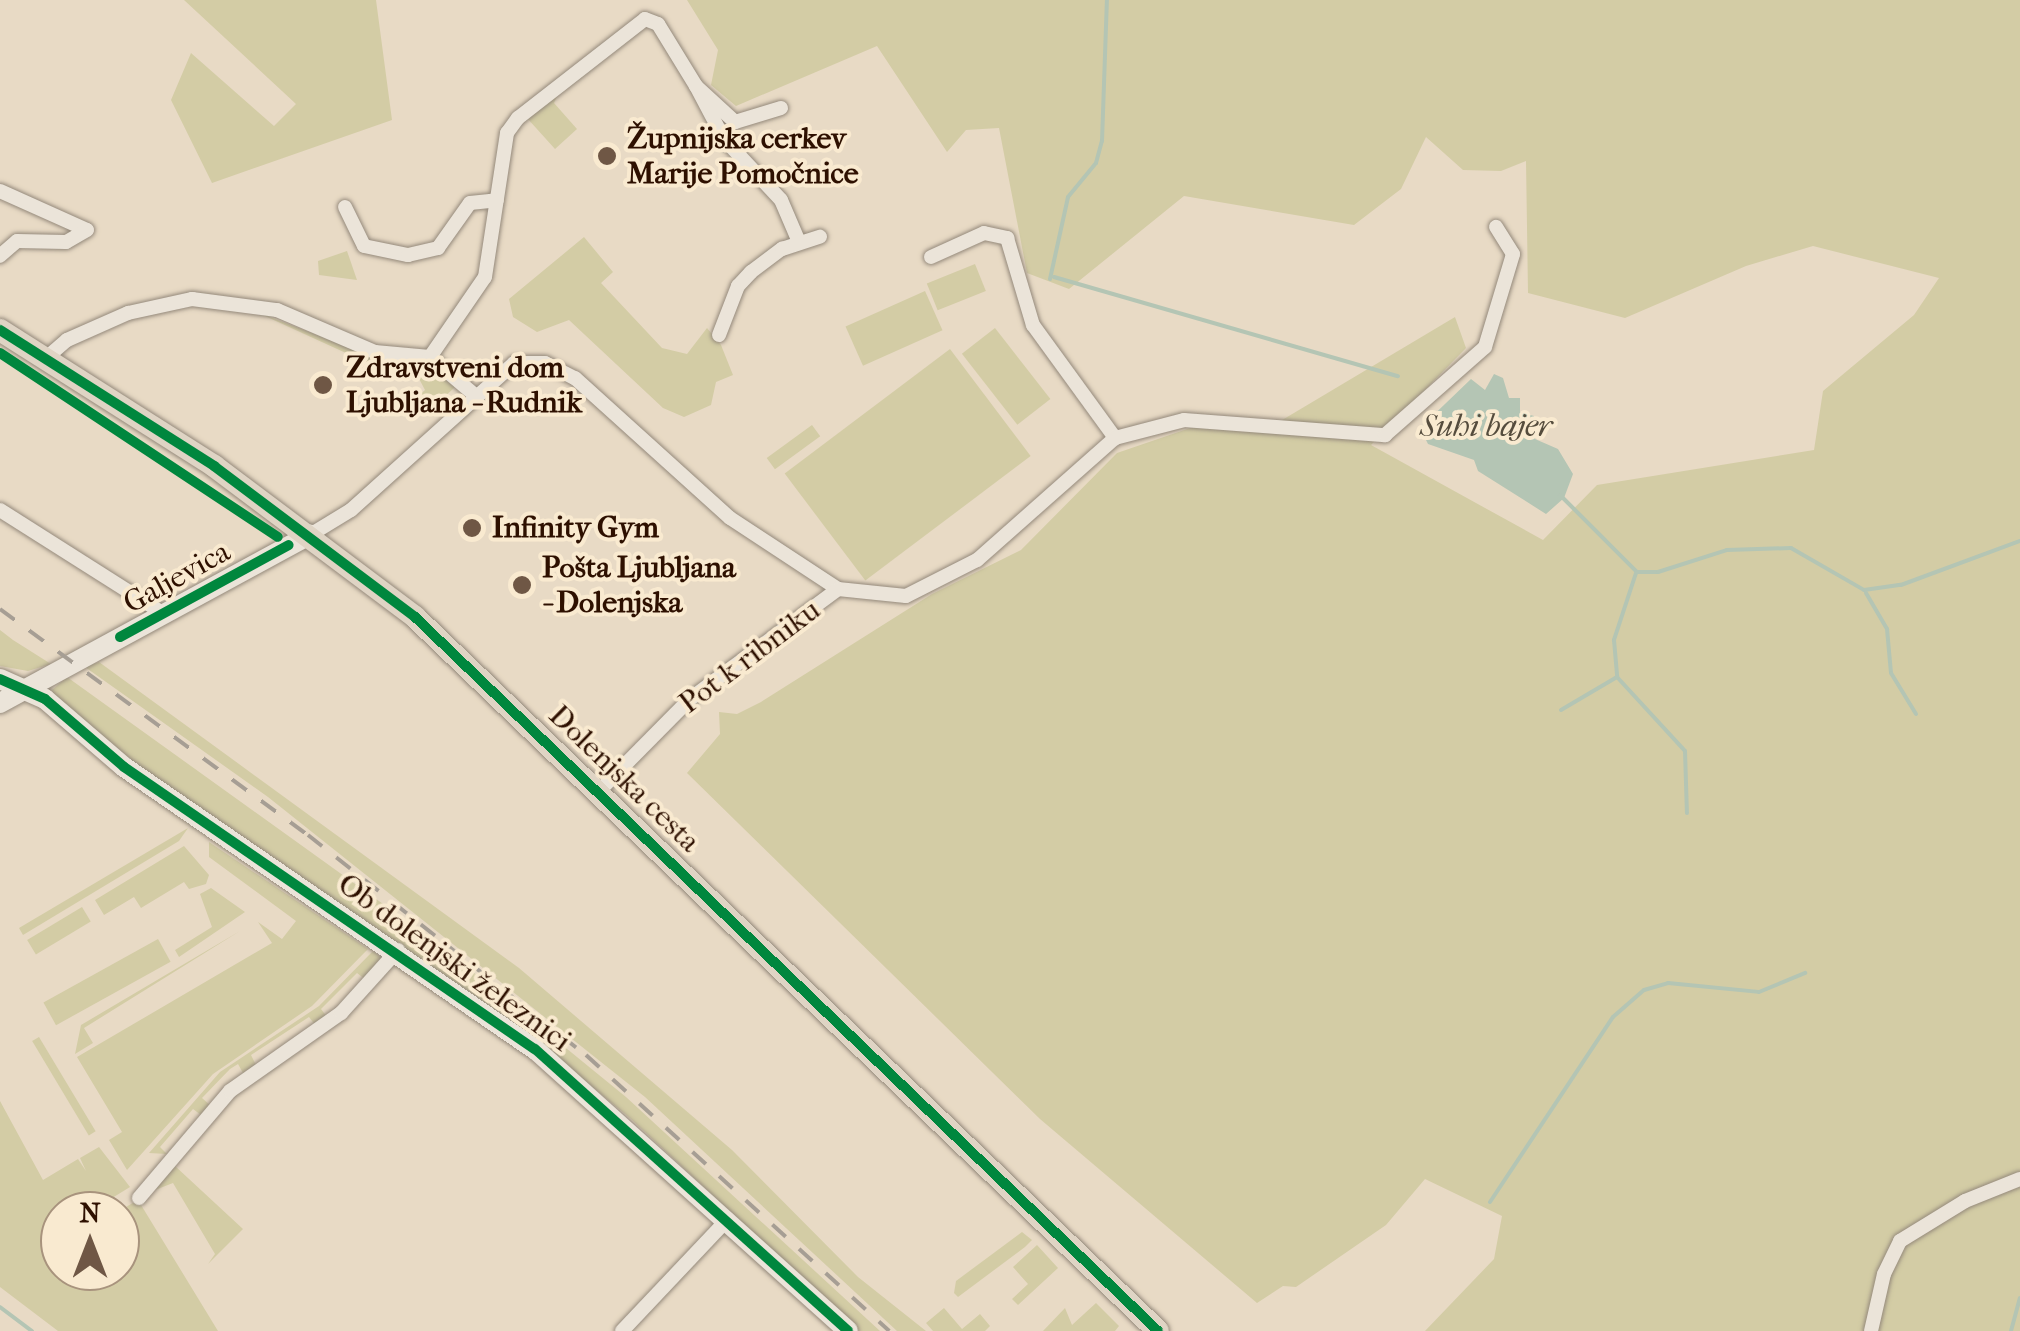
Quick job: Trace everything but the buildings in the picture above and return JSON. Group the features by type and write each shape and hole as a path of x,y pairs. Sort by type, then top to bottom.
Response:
{"main road":[{"name":"Dolenjska cesta","path":"0,330 310,535 415,617 600,790 1158,1331"}],"street":[{"path":"430,357 484,277 511,126 633,24 658,24 724,140 781,200 799,242"},
{"path":"696,86 735,122 781,108"},
{"path":"0,191 87,230 66,242 17,241 0,256"},
{"path":"345,207 364,246 408,255 438,248 470,203 496,200"},
{"name":"Pot k ribniku","path":"600,790 690,699 838,590 906,596 933,585 1020,528 1115,438 1184,420 1386,435 1486,347 1512,254 1496,227"},
{"path":"932,257 984,233 1006,238 1033,325 1107,418 1115,438"},
{"path":"719,335 738,286 764,259 799,242 820,237"},
{"path":"45,358 67,340 128,312 192,299 277,310 375,352 430,357 476,396"},
{"path":"310,535 351,510 514,363 557,367 691,488 838,590"},
{"path":"0,510 164,614"},
{"name":"Galjevica","path":"0,704 310,535"},
{"name":"Ob dolenjski železnici","path":"0,679 45,699 124,767 398,950 570,1077 848,1331"},
{"path":"140,1197 230,1091 341,1014 398,950"},
{"path":"1870,1331 1884,1274 1900,1241 1965,1201 2020,1179"},
{"path":"622,1331 728,1219"}],"shaded area":[{"path":"184,0 376,0 392,120 212,183 171,100 191,53 274,126 296,104"},
{"path":"687,0 2020,0 2020,1331 1425,1331 1494,1259 1502,1216 1425,1179 1386,1225 1296,1287 1283,1286 1257,1303 1040,1119 687,773 720,734 719,712 737,714 761,702 932,594 1021,550 1117,453 1190,428 1267,429 1455,317 1466,348 1371,445 1543,540 1597,485 1814,450 1823,391 1914,315 1939,278 1813,246 1746,266 1625,318 1528,293 1526,161 1501,171 1463,170 1426,137 1401,189 1354,225 1184,196 1069,289 1027,273 999,128 966,130 947,152 877,46 736,106 711,85 718,50"},
{"path":"558,94 554,103 577,129 555,149 527,118"},
{"path":"584,237 613,272 601,283 662,348 687,354 707,328 721,345 733,375 716,382 711,405 684,417 663,408 569,320 537,332 513,317 509,299"},
{"path":"347,251 357,280 319,275 318,261"},
{"path":"975,264 986,291 938,310 927,283"},
{"path":"925,291 942,330 863,366 846,326"},
{"path":"254,311 380,359 428,366 455,387 424,416 414,400 425,390 416,373 406,377 405,366 370,364"},
{"path":"995,328 1050,399 1017,425 962,354"},
{"path":"950,349 1031,456 865,581 785,474"},
{"path":"812,425 820,436 775,469 767,458"},
{"path":"0,630 51,664 28,671 0,666"},
{"path":"99,662 519,968 732,1150 858,1277 926,1331 897,1331 645,1097 268,797 85,667"},
{"path":"67,677 436,942 626,1097 880,1331 859,1331 630,1118 514,1022 130,762 56,699 52,690"},
{"path":"188,828 179,841 23,935 19,928"},
{"path":"209,842 368,949 312,1006 213,1074 127,1170 109,1140 122,1132 77,1057 272,943 258,922 282,939 296,921 209,857"},
{"path":"184,846 209,875 206,884 189,889 184,882 141,908 134,897 104,915 95,900"},
{"path":"211,888 245,912 179,957 175,950 212,927 200,894"},
{"path":"82,907 91,922 36,955 27,940"},
{"path":"240,931 84,1028 93,1043 75,1054 81,1025"},
{"path":"158,939 171,962 56,1025 43,1003"},
{"path":"373,951 382,958 366,980 357,973 321,1009 327,1017 316,1026 309,1017 251,1055 256,1065 243,1073 238,1064 230,1069 202,1098 210,1105 201,1115 193,1109 160,1147 167,1154 149,1153 220,1072 319,1006"},
{"path":"39,1037 96,1131 89,1135 32,1041"},
{"path":"0,1101 43,1180 78,1159 86,1171 80,1158 99,1147 130,1187 124,1191 40,1191 40,1291 140,1291 140,1203 218,1331 58,1331 0,1287"},
{"path":"175,1166 243,1229 208,1264 215,1254 173,1183 155,1190"},
{"path":"1022,1232 1032,1240 1025,1247 958,1297 954,1293 956,1281"},
{"path":"1037,1245 1058,1268 1018,1305 1012,1299 1028,1284 1013,1267"},
{"path":"1096,1303 1119,1326 1115,1331 1043,1331 1065,1308 1072,1325"},
{"path":"944,1308 962,1329 980,1314 990,1326 985,1331 933,1331 926,1323"}],"water":[{"name":"Suhi bajer","path":"1494,374 1503,378 1509,398 1520,398 1520,412 1534,416 1535,439 1558,449 1573,474 1564,498 1546,514 1478,471 1474,460 1428,444 1420,428 1471,379 1485,390"}],"waterway":[{"path":"1050,279 1068,197 1096,163 1102,141 1107,0"},
{"path":"1054,277 1398,376"},
{"path":"1560,495 1637,572 1658,572 1727,550 1791,548 1864,590 1901,585 2020,541"},
{"path":"1636,573 1614,640 1617,677 1685,751 1687,813"},
{"path":"1866,593 1887,629 1891,673 1916,714"},
{"path":"1561,710 1617,677"},
{"path":"1490,1202 1613,1017 1644,990 1668,983 1759,992 1805,973"},
{"path":"2011,1331 2020,1298"},
{"path":"0,1307 32,1331"}],"railway":[{"path":"0,609 308,835 586,1055 889,1331"}],"cycle path":[{"path":"0,330 214,466 415,617 1158,1331"},
{"path":"0,353 278,537"},
{"path":"120,637 289,545"},
{"path":"0,679 45,699 124,767 535,1049 848,1331"}],"place":[{"name":"Župnijska cerkev Marije Pomočnice","path":"607,156"},
{"name":"Zdravstveni dom Ljubljana - Rudnik","path":"323,385"},
{"name":"Infinity Gym","path":"472,528"},
{"name":"Pošta Ljubljana - Dolenjska","path":"522,585"}]}
